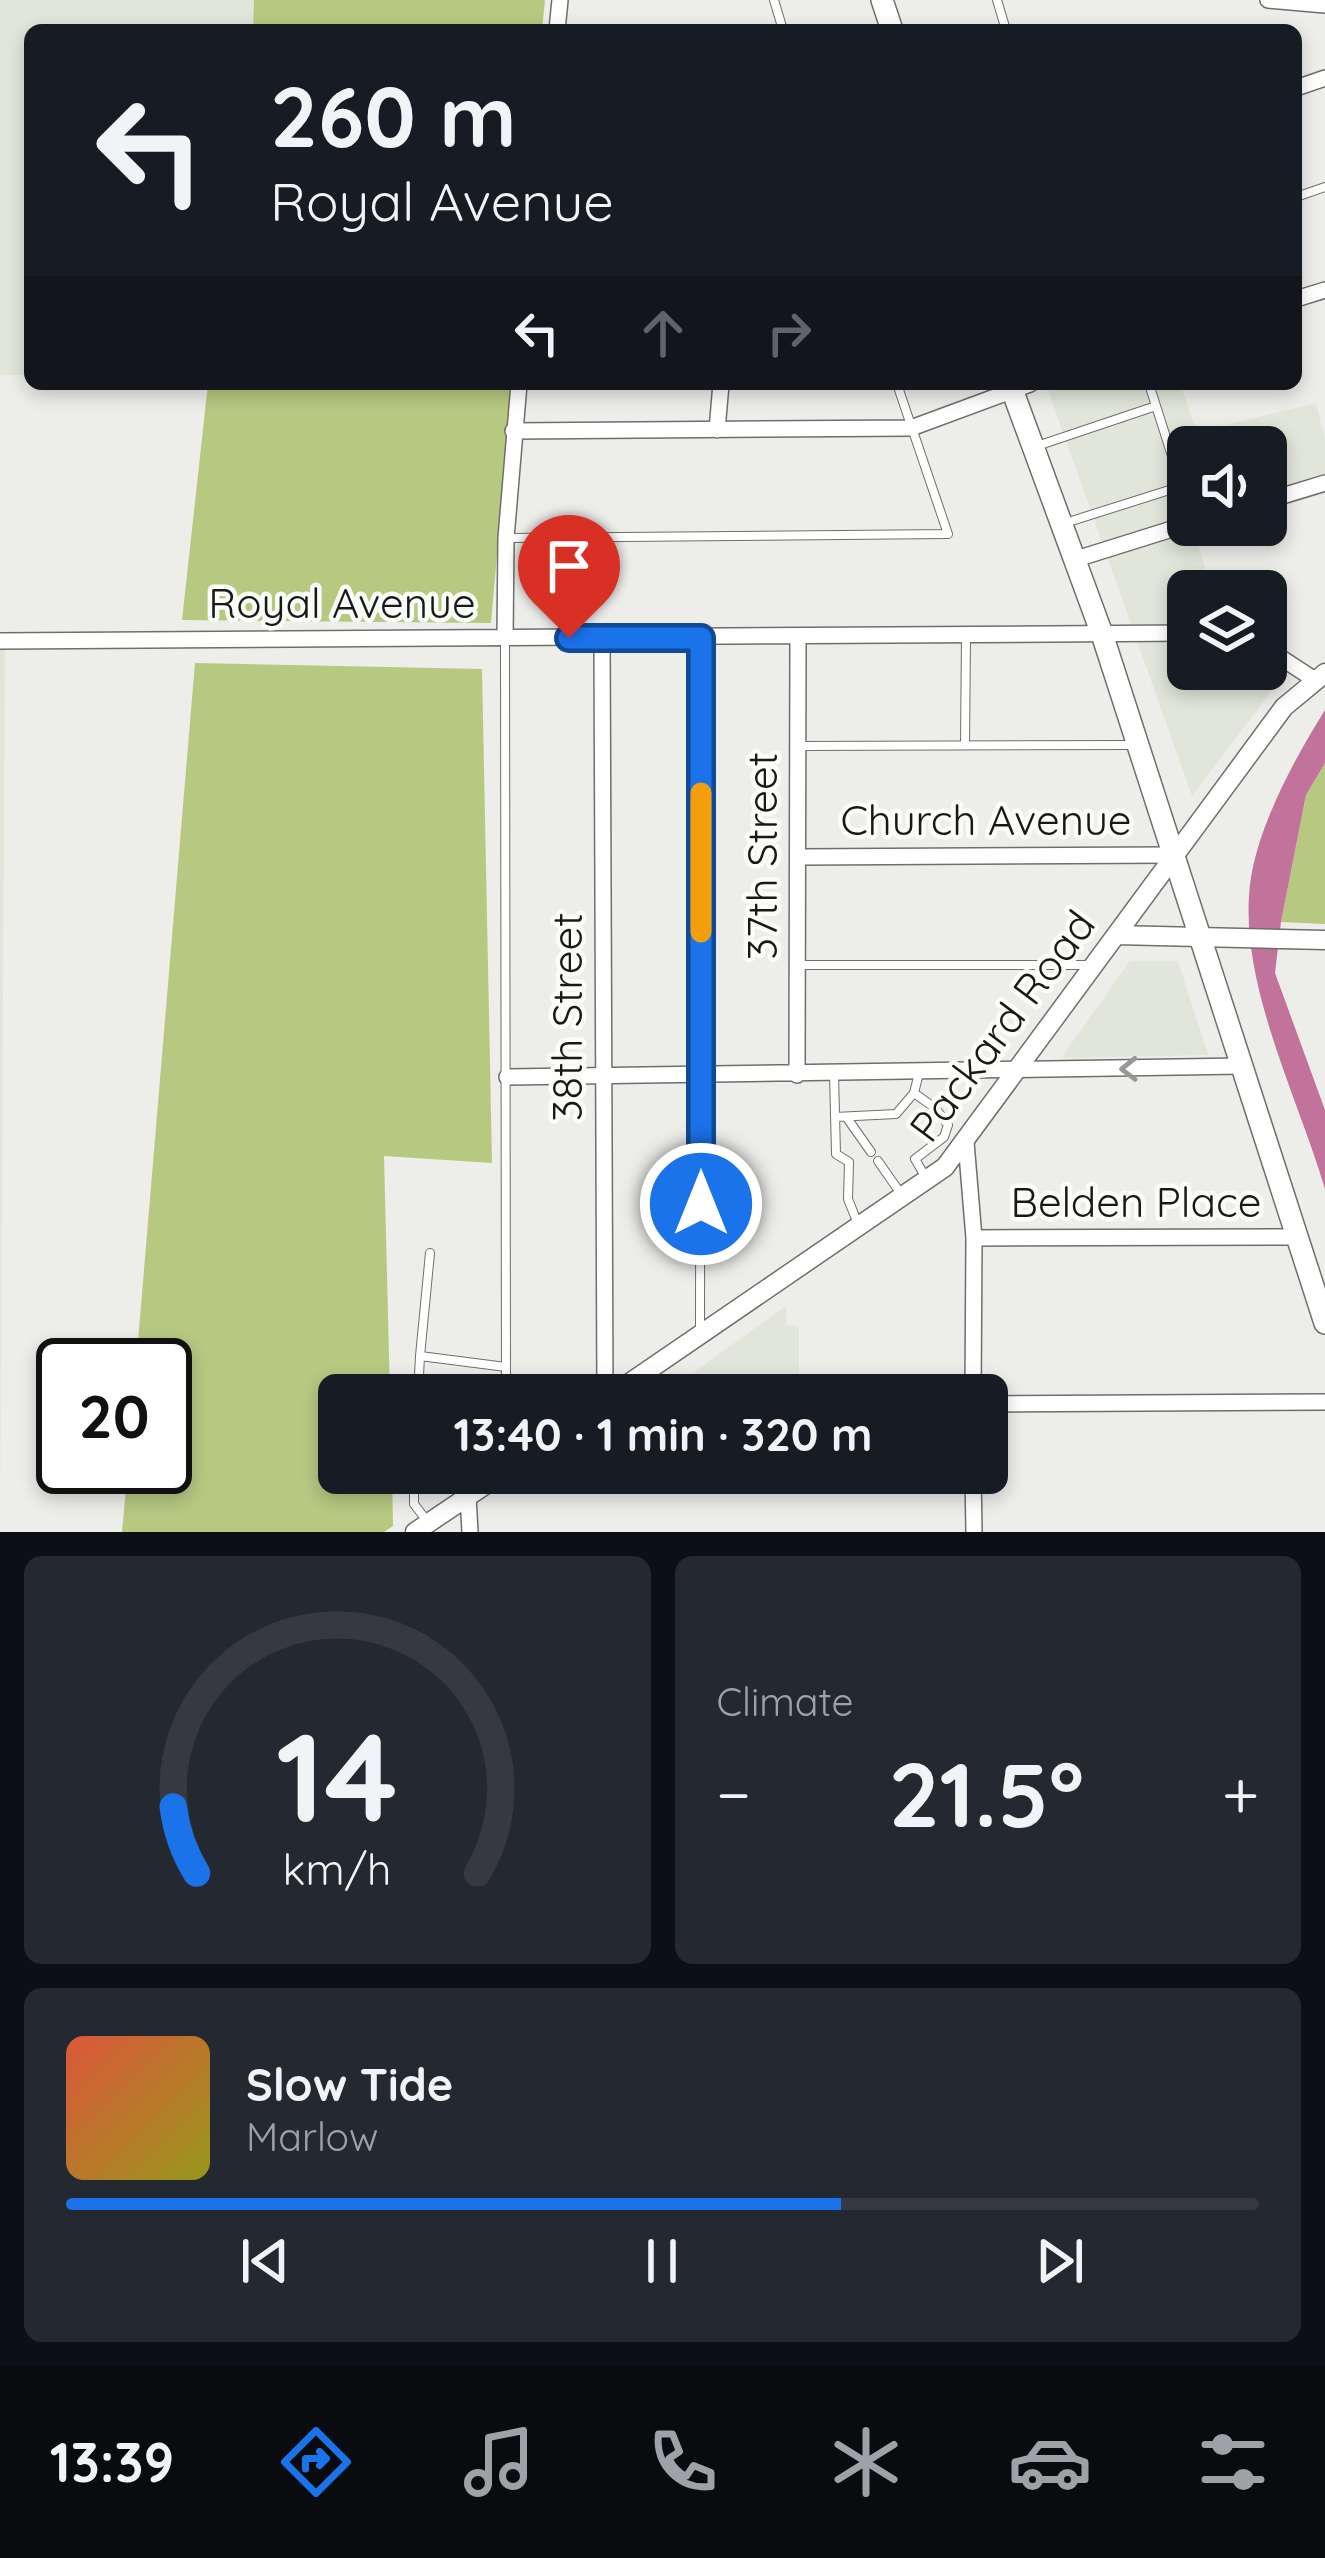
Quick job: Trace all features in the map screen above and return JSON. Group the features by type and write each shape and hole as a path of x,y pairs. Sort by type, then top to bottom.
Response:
{"main road":[{"path":"1018,390 1033,447 1102,634 1202,936 1325,1323"}],"street":[{"path":"1268,0 1325,5"},
{"path":"505,639 506,538 518,390"},
{"path":"717,430 720,390"},
{"path":"513,430 911,428 1007,390"},
{"path":"1287,495 1325,483"},
{"path":"1073,560 1167,531"},
{"name":"Royal Avenue","path":"0,640 1167,633"},
{"name":"37th Street","path":"797,1075 798,637"},
{"name":"38th Street","path":"602,638 608,1374"},
{"path":"1287,659 1320,677"},
{"name":"Packard Road","path":"639,1374 945,1167 1284,707 1320,677"},
{"name":"Church Avenue","path":"799,857 1174,855"},
{"path":"1116,935 1325,940"},
{"path":"507,1076 1242,1066"},
{"path":"966,1142 974,1238 973,1374"},
{"name":"Belden Place","path":"974,1238 1298,1238"},
{"path":"1008,1404 1325,1402"},
{"path":"421,1527 472,1494"},
{"path":"974,1494 974,1532"},
{"path":"469,1496 470,1532"}],"lane":[{"path":"506,538 949,534 899,390"},
{"path":"1151,390 1167,440"},
{"path":"1033,447 1156,406"},
{"path":"1060,524 1167,491"},
{"path":"965,745 966,636"},
{"path":"700,1333 701,638"},
{"path":"505,639 506,1374"},
{"path":"798,746 1138,745"},
{"path":"798,965 1094,965"},
{"path":"841,1117 896,1114 914,1093 919,1073"},
{"path":"834,1074 841,1117 836,1154 849,1162 848,1199 858,1226"},
{"path":"914,1093 948,1125 944,1137 915,1159 927,1179"},
{"path":"841,1117 902,1196"},
{"path":"419,1374 430,1253"},
{"path":"419,1356 506,1367"},
{"path":"414,1494 421,1527"}],"shaded area":[{"path":"0,0 254,0 253,24 24,24 24,375 0,375"},
{"path":"1048,390 1182,390 1195,426 1167,426 1167,546 1199,546 1206,570 1167,570 1167,690 1272,690 1192,796"},
{"path":"1316,403 1325,440 1325,492 1287,504 1287,426 1222,426"},
{"path":"0,636 5,636 0,1532"},
{"path":"1325,710 1325,763 1306,795 1275,973 1325,1110 1325,1189 1263,1006 1249,932 1249,896 1266,824"},
{"path":"1130,961 1178,961 1208,1055 1061,1058"},
{"path":"786,1306 786,1325 799,1326 799,1374 691,1374"}],"green space":[{"path":"254,0 545,0 543,24 253,24"},
{"path":"207,390 511,390 491,623 182,620"},
{"path":"195,663 482,669 492,1163 384,1156 389,1374 318,1374 318,1494 392,1494 393,1526 384,1532 122,1532 126,1494 192,1494 192,1338 138,1338"},
{"path":"1325,763 1325,924 1281,922 1306,795"}],"slow traffic":[{"path":"701,793 701,932"}],"route":[{"path":"569,638 701,638 701,1204"}]}
